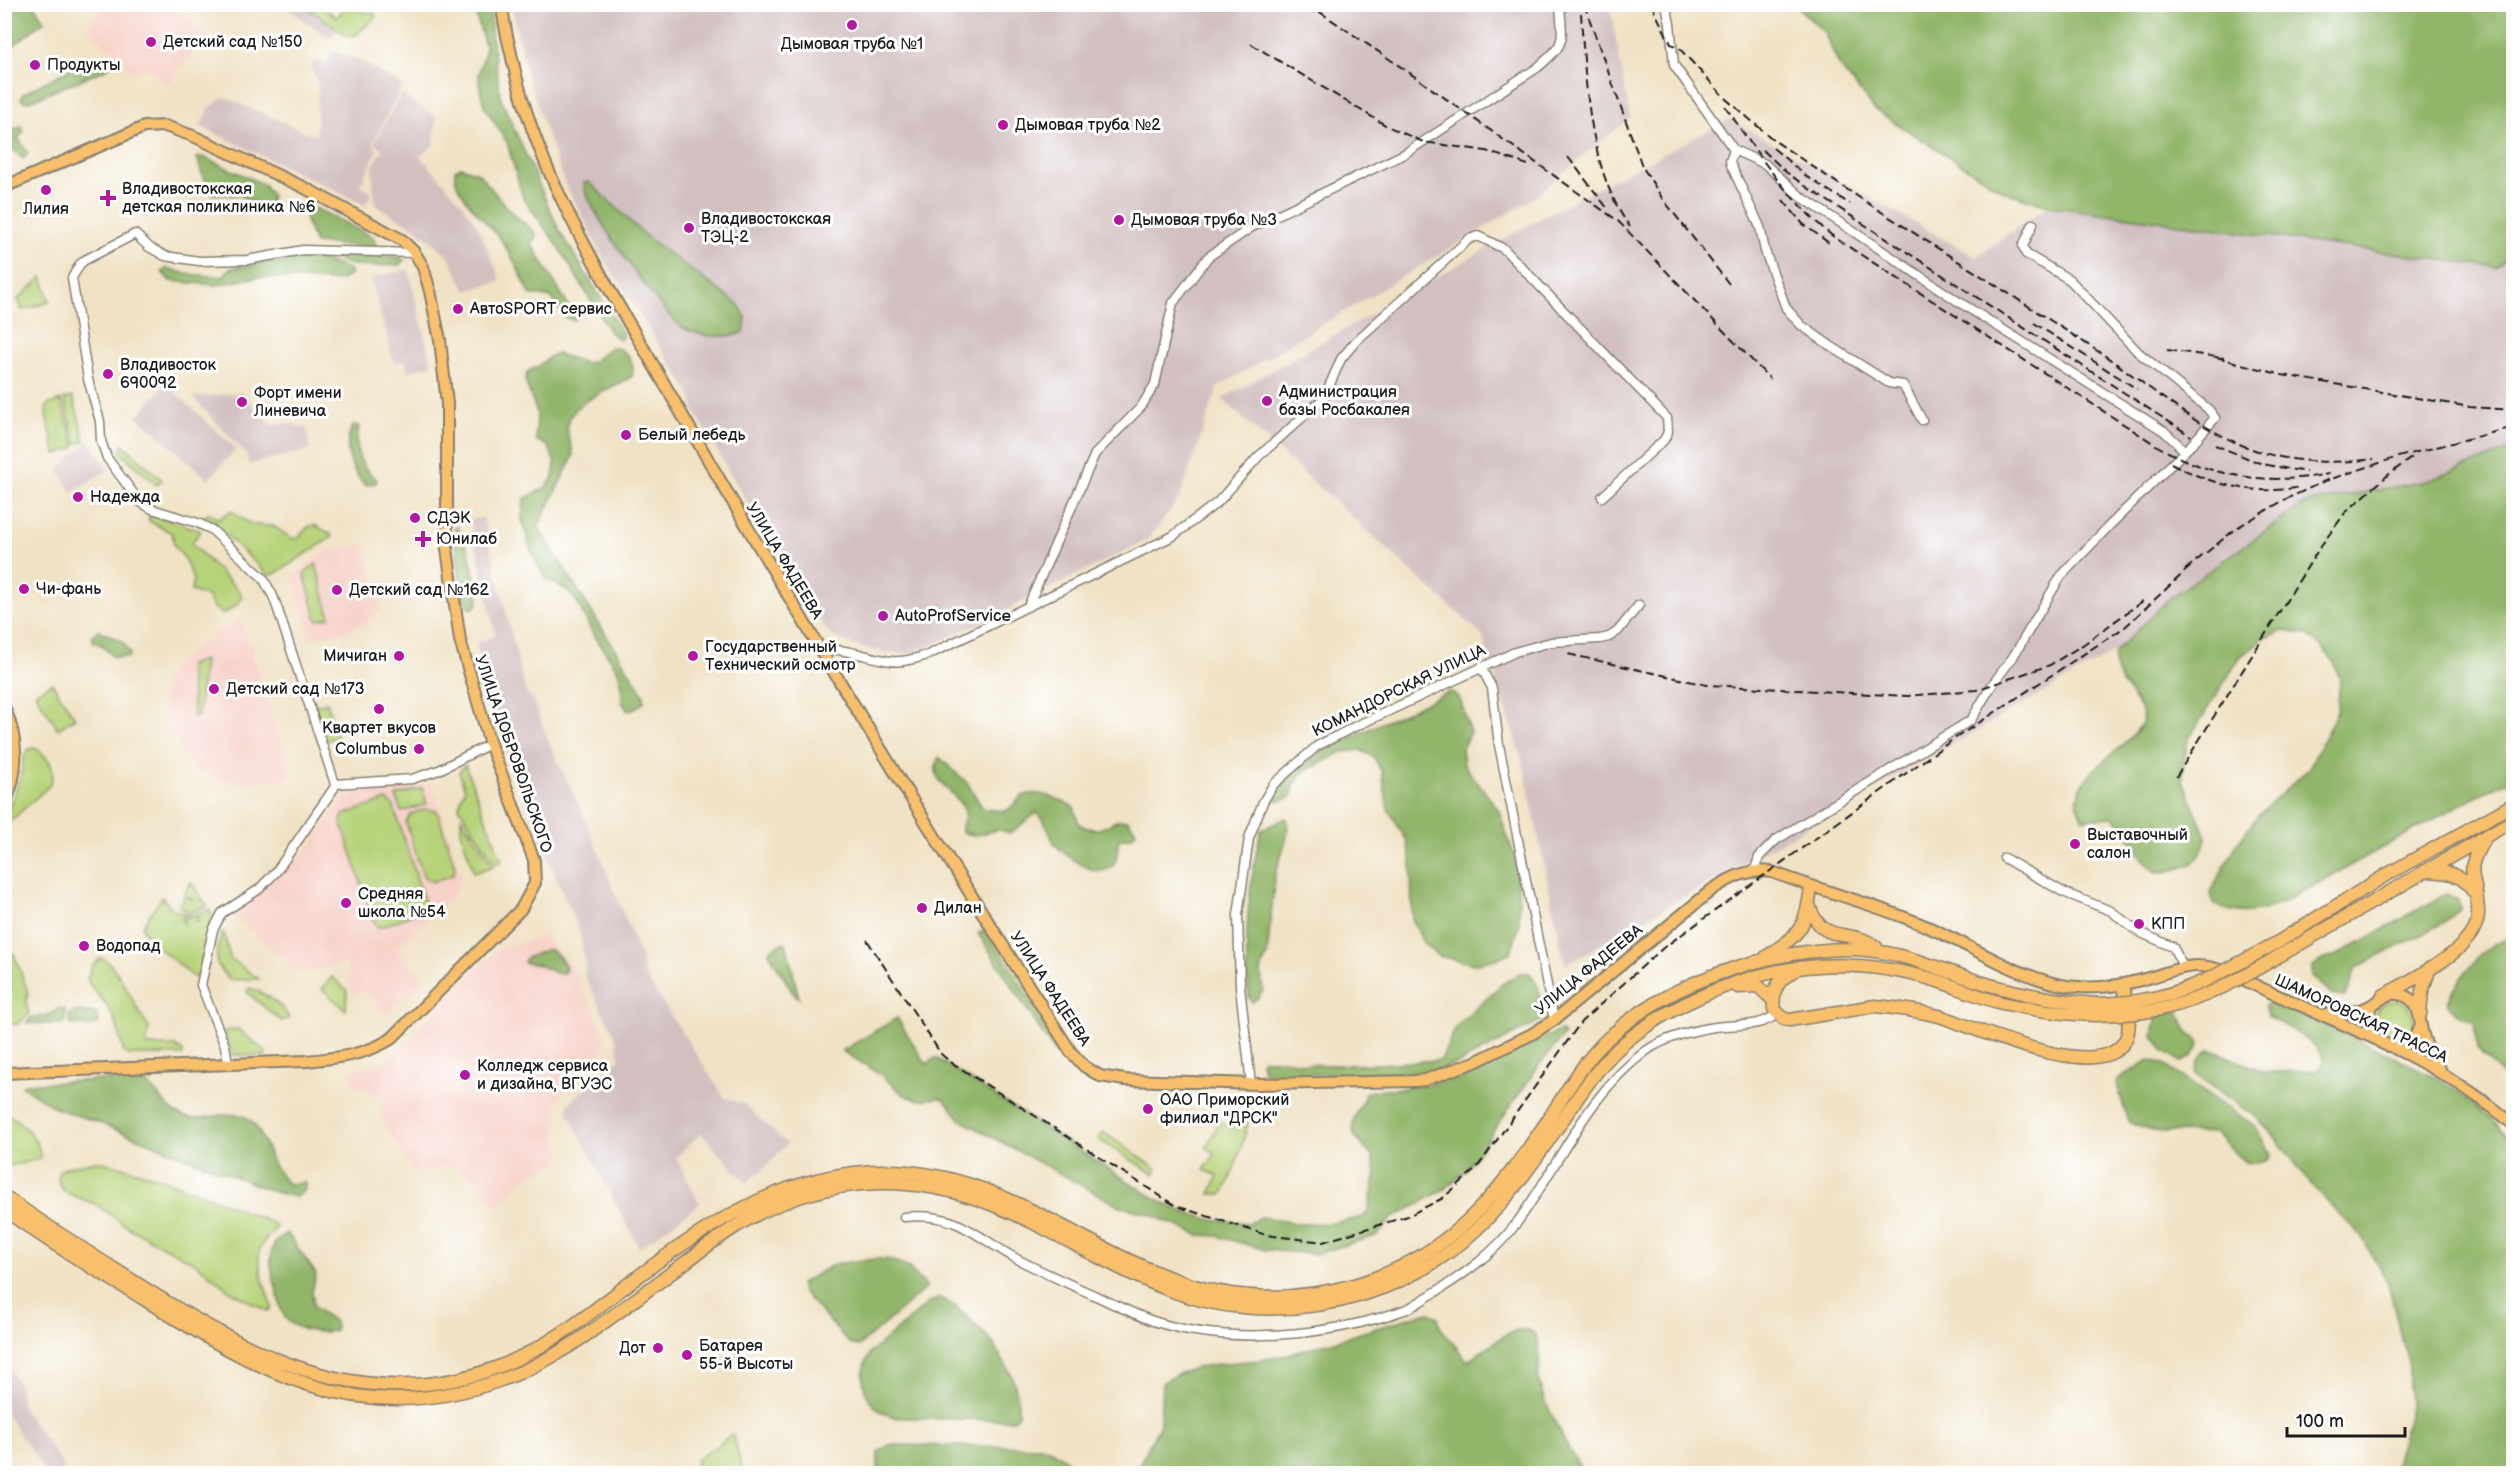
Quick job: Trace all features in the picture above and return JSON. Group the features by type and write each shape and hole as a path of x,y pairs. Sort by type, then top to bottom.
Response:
{"highway":[{"path":"4,1209 32,1230 250,1363 310,1386 344,1394 381,1398 414,1398 457,1393 500,1381 541,1363 577,1341 737,1226 768,1209 797,1197 827,1189 860,1185 905,1184 963,1194 1029,1219 1103,1259 1179,1293 1241,1307 1299,1308 1328,1304 1403,1280 1431,1265 1462,1243 1488,1220 1518,1185 1608,1058 1639,1031 1665,1015 1717,990 1760,975 1803,967 1830,965 1884,968 1936,981 2000,1002 2065,1014 2143,1000 2184,990 2220,974 2278,942 2386,875 2514,804"},
{"path":"4,1196 166,1302 255,1351 318,1375 346,1382 383,1385 412,1385 455,1380 496,1368 535,1350 570,1329 658,1261 730,1215 764,1197 793,1186 856,1173 909,1171 977,1186 1032,1209 1171,1279 1206,1289 1241,1296 1300,1296 1327,1292 1362,1283 1398,1269 1455,1233 1481,1210 1511,1175 1587,1063 1617,1031 1655,1004 1732,968 1802,953 1858,949 1939,967 1989,985 2096,1010 2145,1012 2190,1002 2226,987 2514,820"},
{"path":"2378,1000 2430,968 2466,942 2478,916 2472,865 2487,835"},
{"path":"2425,872 2456,874 2469,885 2475,895"},
{"path":"1762,960 1791,940 1800,930 1809,905 1811,887"},
{"path":"1809,905 1814,921 1822,929 1873,944 1884,954"},
{"path":"1803,967 1780,980 1774,991 1774,1009 1777,1014 1790,1020 1875,1006 1915,1011 1941,1017 2026,1048 2083,1057 2108,1053 2119,1047 2128,1035 2123,985"},
{"path":"2420,1020 2422,991 2430,968"},
{"path":"1717,990 1758,986 1773,1000"}],"main road":[{"name":"УЛИЦА ФАДЕЕВА","path":"502,4 516,78 531,126 555,184 615,300 728,496 1007,952 1078,1060 1092,1072 1107,1078 1251,1084 1425,1080 1456,1070 1505,1048 1554,1020 1726,880 1746,871 1755,870"},
{"path":"4,187 144,127 165,126 220,148 303,187 386,230 402,240 415,253"},
{"name":"УЛИЦА ДОБРОВОЛЬСКОГО","path":"4,1073 344,1058 379,1046 391,1039 521,909 533,889 536,870 490,744 467,670 457,621 447,549 447,404 444,371 430,291 423,267 415,253"},
{"path":"4,707 14,735 16,758 13,777 4,804"},
{"path":"1755,870 1772,872 1811,887 1876,906 1919,923 2013,968 2051,982 2085,988 2123,985 2184,968"},
{"name":"ШАМОРОВСКАЯ ТРАССА","path":"2184,968 2196,966 2230,974 2319,1012 2443,1074 2488,1103 2514,1125"},
{"path":"2319,1012 2345,1014 2398,994 2406,996 2417,1007 2427,1048 2443,1074"},
{"path":"2378,1000 2368,1015 2369,1027 2374,1037 2384,1045 2393,1047 2411,1041 2420,1020"}],"street":[{"path":"1029,604 1095,454 1141,407 1155,384 1173,303 1208,257 1252,227 1404,154 1538,68 1561,45 1563,38 1560,4"},
{"path":"1666,4 1674,65 1734,150 1765,164 1800,196 1959,302 2164,431 2186,451"},
{"path":"1734,150 1731,155 1731,165 1760,227 1765,251 1786,308 1802,325 1841,353 1889,382 1905,386 1922,420"},
{"path":"1755,870 1759,856 1776,840 1971,720 1992,685 2013,657 2061,576 2208,429 2215,418 2208,409 2138,352 2070,280 2026,254 2023,246 2033,224"},
{"path":"228,1062 225,1046 201,985 213,930 222,913 258,890 276,872 335,784 278,610 266,584 208,527 152,509 139,501 107,458 101,441 100,421 88,379 72,278 85,260 135,234 149,247 165,256 199,261 247,260 303,250 415,253"},
{"path":"821,650 831,648 903,662 928,655 1173,536 1218,501 1258,457 1324,398 1341,359 1356,341 1469,239 1478,236 1504,249 1667,418 1668,432 1664,440 1602,497"},
{"name":"КОМАНДОРСКАЯ УЛИЦА","path":"1251,1084 1240,987 1239,915 1249,838 1263,802 1273,784 1317,746 1515,652 1551,642 1609,637 1618,631 1640,605"},
{"path":"1481,667 1492,688 1499,745 1554,1020"},
{"path":"335,784 412,779 439,770 490,744"},
{"path":"2004,858 2063,891 2111,911 2137,932 2174,947 2184,968"},
{"path":"904,1217 932,1215 944,1217 968,1228 1016,1258 1066,1282 1149,1320 1177,1327 1199,1332 1269,1336 1355,1323 1409,1308 1479,1263 1514,1227 1595,1102 1614,1078 1647,1050 1690,1032 1723,1026 1754,1025 1768,1021 1777,1014"}],"shaded area":[{"name":"Детский сад №150","path":"106,5 173,5 207,36 169,83 145,68 134,73 87,27"},
{"path":"283,5 308,5 339,27 330,39"},
{"name":"Владивостокская ТЭЦ-2","path":"511,5 1610,5 1630,118 1529,201 1218,387 1180,497 1149,539 962,632 912,654 888,653 853,645 831,635 824,626 760,525 694,410 692,397 604,259 562,177 527,75"},
{"path":"332,51 359,60 402,85 373,143 377,151 360,185 372,192 365,205 200,126 210,108 224,97 316,135 318,86 312,67 316,60 326,64"},
{"path":"401,94 436,117 434,145 420,156 463,204 479,229 501,281 466,291 448,255 414,227 375,205 372,167 383,149 374,144"},
{"path":"1730,119 1976,257 2048,206 2495,267 2513,253 2513,449 2427,481 2305,503 2170,598 2116,651 1565,965 1523,763 1482,635 1222,399 1546,215"},
{"path":"408,269 432,365 408,371 405,360 394,363 371,278"},
{"path":"166,384 236,449 208,479 137,416"},
{"path":"242,393 271,425 289,423 307,428 310,450 249,464 246,454 193,397"},
{"path":"89,441 109,469 72,492 58,469"},
{"path":"483,517 525,690 532,697 550,745 583,813 642,960 644,974 725,1098 744,1104 787,1144 767,1166 746,1183 701,1133 676,1157 700,1204 639,1248 568,1113 568,1104 619,1059 617,1040 584,975 586,965 580,934 526,804 495,718 476,643 496,636 470,520"},
{"name":"Детский сад №162","path":"365,544 381,610 365,624 331,635 314,637 310,634 293,576 328,551"},
{"name":"Детский сад №173","path":"242,619 292,779 231,783 190,768 171,728 163,701 165,677 185,656 221,630"},
{"name":"Средняя школа №54","path":"432,784 461,874 460,883 453,896 396,948 425,981 385,1015 365,991 352,994 347,963 303,973 295,969 236,918 237,909 279,875 290,862 296,862 303,856 343,798 380,787"},
{"name":"Колледж сервиса и дизайна, ВГУЭС","path":"544,936 576,973 601,1025 605,1038 603,1051 574,1080 556,1103 554,1110 561,1158 559,1163 519,1181 496,1208 476,1180 453,1165 413,1173 381,1118 383,1098 352,1084 351,1070 385,1061 407,1042 451,994 498,949"},
{"path":"5,1364 18,1382 23,1409 64,1466 60,1473 46,1473 5,1412"}],"green space":[{"path":"4,5 34,5 44,21 8,50 5,48"},
{"path":"303,5 324,5 323,7 337,17 344,9 350,8 374,13 376,17 356,35 348,36"},
{"path":"473,5 491,5 491,32 501,99 559,230 623,334 620,340 610,332 560,249 523,198 507,142 484,106 479,85 479,72 486,49"},
{"path":"1795,5 2513,5 2513,253 2495,267 2048,206 2003,191 1875,110 1839,65 1824,32"},
{"path":"106,59 111,65 32,100 25,102 21,99 23,94 79,64"},
{"path":"22,126 23,132 18,138 28,154 23,159 4,141 5,132"},
{"path":"197,157 203,157 263,184 271,195 270,204 260,206 239,195 213,194 202,174"},
{"path":"461,167 478,173 510,211 536,233 536,238 531,243 575,320 567,319 552,298 530,294 501,240 472,207 459,188 455,179 455,170"},
{"path":"589,182 648,238 739,305 746,318 744,332 730,336 707,335 685,329 675,321 644,284 611,237 588,195 584,183"},
{"path":"304,205 317,209 373,237 376,245 369,247 315,243 306,221"},
{"path":"335,255 398,257 404,260 400,265 357,266 340,261 333,257"},
{"path":"299,257 317,258 349,269 351,274 341,280 332,281 259,277 217,285 170,281 162,272 167,268 186,274 223,277 229,269"},
{"path":"42,277 50,302 22,310 18,299"},
{"path":"611,347 621,350 631,360 632,376 592,397 569,419 567,432 573,456 538,527 644,695 644,702 628,711 622,702 622,687 618,671 591,630 576,600 567,590 546,579 532,554 522,519 524,499 545,488 553,478 555,463 549,447 536,440 537,413 525,380 528,371 552,355 558,354 586,363 592,362"},
{"path":"73,397 85,441 76,444 64,399"},
{"path":"61,400 75,448 56,454 46,414 47,405"},
{"path":"354,425 359,426 357,450 359,456 366,469 377,480 376,483 365,485 355,472 348,448 350,432"},
{"path":"123,444 162,480 157,485 120,452"},
{"path":"2513,449 2513,779 2472,798 2284,902 2249,912 2232,911 2213,904 2211,892 2238,842 2257,817 2309,768 2337,712 2340,680 2334,662 2322,647 2305,634 2283,631 2264,638 2240,657 2188,740 2183,780 2206,837 2204,846 2194,862 2158,872 2148,865 2114,817 2083,819 2078,805 2079,792 2086,779 2133,735 2141,725 2143,717 2135,700 2116,672 2114,661 2116,651 2170,598 2305,503 2427,481"},
{"path":"231,511 252,525 273,526 291,538 297,539 308,527 314,525 331,534 332,537 273,575 268,575 224,533 203,521 208,513 219,519"},
{"path":"153,515 200,530 191,543 240,592 242,598 237,605 223,614 214,608 207,596 191,591 193,579 185,559 174,545 172,533 149,521 149,517"},
{"path":"457,526 469,552 479,598 477,605 471,609 462,599 454,528"},
{"path":"316,564 330,617 317,620 304,573"},
{"path":"98,630 122,641 130,653 129,657 113,657 102,645 93,642 92,635"},
{"path":"204,660 198,716 194,717 189,665"},
{"path":"52,683 75,718 58,729 35,693"},
{"path":"1449,692 1454,693 1460,699 1470,732 1462,749 1464,765 1498,809 1515,858 1519,900 1519,926 1511,952 1496,959 1474,964 1439,956 1423,943 1412,918 1411,862 1407,841 1388,809 1382,773 1374,757 1360,750 1342,752 1303,772 1295,783 1291,797 1275,800 1272,795 1293,773 1324,750"},
{"path":"327,702 337,737 325,741 314,706"},
{"path":"35,748 51,765 52,780 49,786 5,826 7,813 22,771 24,756 29,749"},
{"path":"939,757 968,784 983,809 1005,811 1023,796 1042,795 1074,807 1079,824 1088,828 1101,829 1115,821 1128,820 1136,831 1133,836 1119,839 1115,862 1102,871 1084,866 1060,849 1055,844 1045,822 1036,813 1011,833 999,830 976,835 967,834 962,832 964,809 943,785 936,773"},
{"path":"465,765 502,861 495,864 459,807 465,790 459,772"},
{"path":"422,788 427,804 401,812 396,796"},
{"path":"387,800 393,805 426,906 425,910 377,927 341,821 343,815"},
{"path":"426,809 437,811 455,867 453,875 432,882 422,873 406,822 411,814"},
{"path":"461,817 493,866 474,873 461,832"},
{"path":"1286,818 1288,821 1287,837 1275,874 1267,957 1262,969 1263,991 1252,1002 1249,998 1247,977 1247,935 1250,893 1257,851 1261,830"},
{"path":"191,882 207,906 182,917 185,927 183,919 195,915 198,923 197,914 209,910 212,914 200,974 195,978 147,938 142,926 162,897 172,909 185,914 187,911 179,906 185,896 193,900 184,894"},
{"path":"2446,894 2457,899 2461,909 2440,925 2357,967 2349,990 2344,997 2333,995 2312,976 2312,967 2321,961 2339,954"},
{"path":"977,913 1069,1056 1066,1058 1006,968"},
{"path":"984,930 1066,1058 1060,1061 978,933"},
{"path":"224,933 230,958 259,979 229,980 218,965 216,957 221,934"},
{"path":"2513,935 2513,1087 2477,1048 2474,1022 2456,1013 2448,1005 2459,981 2479,957 2492,945"},
{"path":"784,942 799,998 793,993 769,953 771,949"},
{"path":"548,949 563,962 566,968 564,973 556,973 537,964 524,963 526,958"},
{"path":"14,954 28,992 26,1002 29,1014 18,1024 5,1024 5,958"},
{"path":"101,958 114,969 149,1028 146,1046 175,1046 183,1051 183,1055 124,1053 112,1014 87,979 92,966"},
{"path":"1520,973 1529,973 1536,983 1541,1002 1540,1021 1459,1063 1434,1071 1409,1074 1264,1074 1261,1062 1264,1059 1339,1065 1441,1060 1456,1027 1502,984"},
{"path":"332,977 347,990 346,1010 322,989"},
{"path":"250,988 272,1000 289,1018 281,1021 249,994 247,990"},
{"path":"2275,1001 2440,1079 2476,1105 2513,1140 2513,1473 2392,1473 2409,1416 2409,1366 2388,1283 2362,1237 2315,1189 2272,1133 2258,1119 2200,1078 2195,1072 2198,1062 2209,1049 2265,1072 2317,1071 2324,1063 2317,1049 2302,1036 2268,1016 2265,1005"},
{"path":"2394,1001 2402,1002 2408,1007 2413,1013 2413,1029 2408,1035 2402,1040 2394,1041 2386,1040 2380,1035 2375,1029 2374,1021 2375,1013 2380,1007 2386,1002"},
{"path":"59,1008 65,1009 65,1024 27,1023 30,1018 49,1015"},
{"path":"2178,1010 2187,1031 2199,1042 2193,1055 2181,1062 2163,1050 2153,1036 2157,1015"},
{"path":"79,1011 96,1013 99,1023 90,1026 70,1024 69,1014"},
{"path":"897,1018 926,1064 936,1058 1146,1193 1175,1209 1208,1219 1249,1223 1262,1217 1299,1224 1333,1223 1363,1217 1368,1212 1376,1173 1372,1156 1354,1136 1353,1127 1354,1118 1367,1092 1429,1085 1516,1051 1557,1032 1561,1031 1564,1035 1540,1064 1466,1170 1444,1190 1391,1219 1378,1235 1316,1254 1266,1250 1217,1236 1198,1235 1152,1215 1118,1205 968,1124 960,1119 945,1100 940,1098 918,1100 904,1095 879,1073 842,1051"},
{"path":"238,1029 266,1052 265,1056 232,1055 224,1031"},
{"path":"2149,1060 2161,1063 2255,1126 2271,1155 2269,1159 2258,1163 2243,1161 2215,1133 2148,1130 2128,1121 2116,1081"},
{"path":"135,1078 150,1086 173,1111 181,1115 197,1118 237,1115 250,1120 260,1134 282,1178 289,1184 305,1182 305,1189 297,1197 274,1192 97,1122 55,1108 22,1086 24,1084"},
{"path":"1252,1098 1245,1136 1223,1194 1210,1194 1218,1176 1204,1170 1215,1154 1206,1148 1220,1121 1232,1129"},
{"path":"4,1113 17,1120 34,1138 40,1152 40,1159 5,1167"},
{"path":"1103,1132 1157,1169 1154,1174 1098,1139"},
{"path":"96,1161 164,1180 275,1224 276,1228 262,1244 259,1252 262,1276 272,1307 270,1310 267,1311 230,1291 195,1263 131,1229 95,1204 64,1192 58,1180 59,1171"},
{"path":"287,1233 316,1274 312,1292 314,1307 335,1322 336,1329 333,1331 303,1329 288,1321 283,1314 271,1259 274,1244"},
{"path":"887,1259 907,1266 927,1287 859,1346 850,1344 803,1292 800,1284 834,1264"},
{"path":"940,1298 956,1307 991,1340 1012,1376 1018,1398 1018,1415 1013,1420 898,1418 882,1412 869,1398 865,1391 863,1375 871,1352 930,1302"},
{"path":"1429,1312 1438,1318 1440,1327 1467,1361 1513,1332 1528,1330 1534,1333 1539,1345 1539,1382 1542,1391 1566,1443 1585,1473 1131,1473 1136,1470 1160,1425 1162,1383 1176,1375 1205,1366 1282,1356"},
{"path":"733,1434 743,1473 697,1473 696,1460"},
{"path":"889,1445 1046,1447 1081,1473 878,1473 878,1453"}],"railway":[{"path":"1308,4 1404,69 1618,221 1770,379"},
{"path":"1584,4 1642,166 1662,198 1729,284"},
{"path":"1651,4 1671,44 1679,48 1726,99 1775,141 2099,352 2211,430 2252,449 2297,460 2343,462 2374,459"},
{"path":"1581,13 1587,96 1598,153 1616,205 1630,227"},
{"path":"1251,44 1387,126 1423,142 1486,151 1528,165"},
{"path":"1725,106 1788,192 1835,238 2159,447 2200,466 2241,476 2284,479 2329,474"},
{"path":"1773,148 1807,177 1850,204"},
{"path":"1763,150 1786,172 1811,190 2191,436"},
{"path":"1568,157 1608,209"},
{"path":"1783,200 1803,224 1829,243"},
{"path":"2034,323 2137,389"},
{"path":"2167,350 2224,358"},
{"path":"2216,357 2282,375 2470,407 2514,410"},
{"path":"2185,570 2238,527 2284,500 2325,481 2398,457 2514,427"},
{"path":"2215,445 2262,464 2306,472"},
{"path":"2176,777 2320,547 2345,513 2388,475 2414,456"},
{"path":"2171,463 2186,471 2234,487 2267,490 2301,487"},
{"path":"867,940 941,1054 949,1061 1176,1206 1266,1235 1323,1242 1408,1216 1443,1198 1477,1168 1581,1022 1663,948 1951,741 2125,627 2191,566"},
{"path":"1568,654 1707,685 1908,696 1976,690 2050,665 2084,644 2144,600"}],"place":[{"name":"Дымовая труба №1","path":"852,25"},
{"name":"Детский сад №150","path":"151,42"},
{"name":"Продукты","path":"35,65"},
{"name":"Дымовая труба №2","path":"1003,125"},
{"name":"Лилия","path":"46,190"},
{"name":"Владивостокская детская поликлиника №6","path":"108,198"},
{"name":"Дымовая труба №3","path":"1119,220"},
{"name":"Владивостокская ТЭЦ-2","path":"689,228"},
{"name":"АвтоSPORT сервис","path":"458,309"},
{"name":"Владивосток 690092","path":"108,374"},
{"name":"Администрация базы Росбакалея","path":"1267,401"},
{"name":"Форт имени Линевича","path":"242,402"},
{"name":"Белый лебедь","path":"626,435"},
{"name":"Надежда","path":"78,497"},
{"name":"СДЭК","path":"415,518"},
{"name":"Юнилаб","path":"423,539"},
{"name":"Чи-фань","path":"24,589"},
{"name":"Детский сад №162","path":"337,590"},
{"name":"AutoProfService","path":"883,616"},
{"name":"Мичиган","path":"399,656"},
{"name":"Государственный Технический осмотр","path":"693,656"},
{"name":"Детский сад №173","path":"214,689"},
{"name":"Квартет вкусов","path":"379,709"},
{"name":"Columbus","path":"419,749"},
{"name":"Выставочный салон","path":"2075,844"},
{"name":"Средняя школа №54","path":"346,903"},
{"name":"Дилан","path":"922,908"},
{"name":"КПП","path":"2139,924"},
{"name":"Водопад","path":"84,946"},
{"name":"Колледж сервиса и дизайна, ВГУЭС","path":"465,1075"},
{"name":"ОАО Приморский филиал \"ДРСК\"","path":"1148,1109"},
{"name":"Дот","path":"658,1348"},
{"name":"Батарея 55-й Высоты","path":"687,1355"}]}
